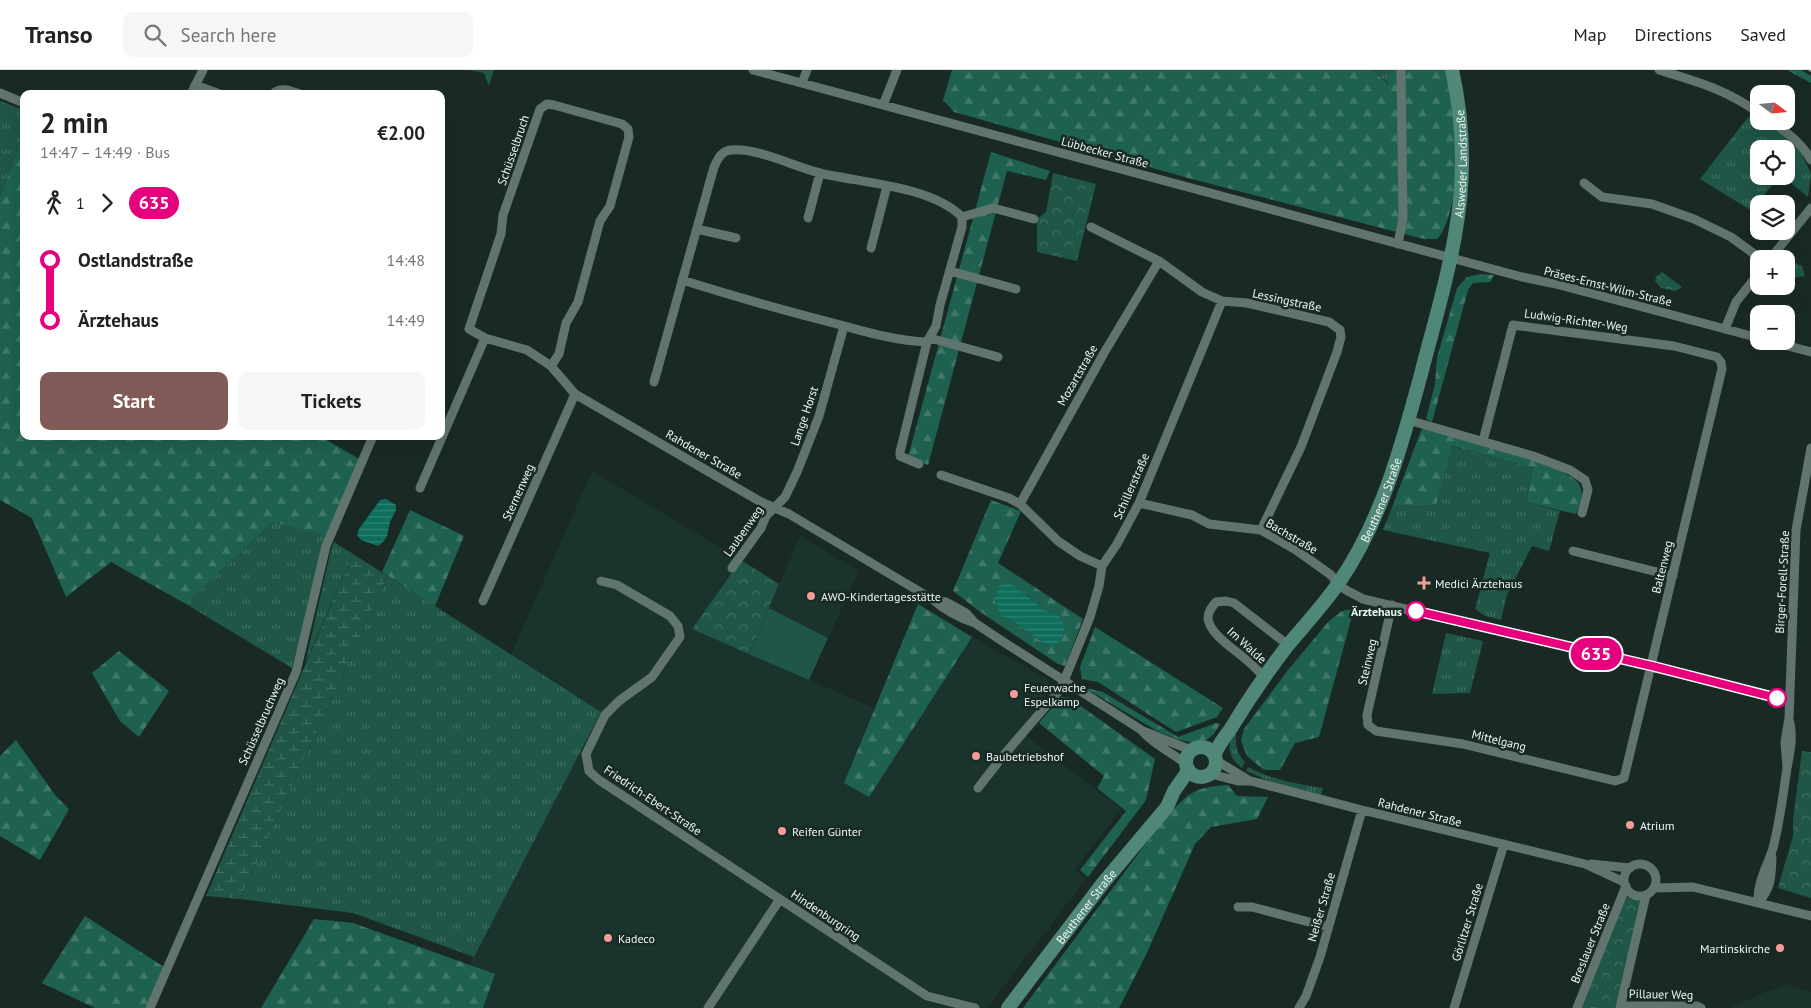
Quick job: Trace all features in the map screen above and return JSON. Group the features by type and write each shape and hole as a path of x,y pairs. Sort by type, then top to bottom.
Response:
{"main road":[{"name":"Alsweder Landstraße","path":"1451,258 1456,233 1462,175 1460,118 1452,70"},
{"name":"Beuthener Straße","path":"1213,754 1213,742 1226,722 1242,708 1288,645 1338,584 1361,546 1384,496 1408,420 1451,258"},
{"path":"1196,747 1213,754 1214,770 1211,774 1206,777 1190,770 1188,754 1191,750 1196,747"},
{"name":"Beuthener Straße","path":"1008,1008 1103,883 1167,807 1174,791 1190,770"}],"street":[{"path":"193,89 203,70"},
{"name":"Lübbecker Straße","path":"753,70 1451,258"},
{"path":"802,83 806,70"},
{"path":"883,105 897,70"},
{"path":"1398,244 1404,218 1402,70"},
{"path":"1659,70 1719,89 1750,107"},
{"path":"0,94 20,102"},
{"name":"Schüsselbruch","path":"469,329 501,234 503,215 540,109 547,104 554,104 622,124 628,129 628,137 610,206 600,221 578,302 566,323 559,354 551,366"},
{"path":"1783,130 1806,150 1811,160"},
{"path":"654,382 714,168 720,155 729,150 742,149 820,173 923,195 953,207 962,216 962,227 936,326 928,340 900,452 900,456 903,458 919,464"},
{"path":"808,218 820,173"},
{"path":"1584,183 1602,197 1652,204 1694,219 1731,237 1750,251"},
{"path":"871,248 887,186"},
{"path":"962,216 993,208 1034,219"},
{"path":"1777,250 1811,208"},
{"name":"Lessingstraße","path":"1091,227 1159,261 1202,292 1222,301 1247,303 1329,322 1340,330 1341,337 1337,352 1301,446 1261,530"},
{"path":"697,228 736,238"},
{"name":"Präses-Ernst-Wilm-Straße","path":"1451,258 1750,336"},
{"name":"Mozartstraße","path":"1020,504 1104,353 1159,261"},
{"path":"950,271 1016,289"},
{"path":"682,280 763,306 844,326 911,342 928,340 998,357"},
{"path":"1725,329 1736,302 1750,284"},
{"name":"Schillerstraße","path":"978,788 1057,693 1064,681 1090,617 1099,586 1102,566 1117,544 1139,503 1222,301"},
{"name":"Ludwig-Richter-Weg","path":"1483,441 1513,325 1674,346 1717,357 1721,362"},
{"name":"Lange Horst","path":"775,508 785,497 797,472 819,416 844,326"},
{"name":"Rahdener Straße","path":"469,329 485,338 527,350 551,366 576,394 761,502 788,514 932,599 946,602 966,613 975,623 1143,732 1191,750"},
{"path":"445,430 485,338"},
{"path":"1795,348 1811,352"},
{"name":"Baltenweg","path":"1624,778 1722,369 1721,362"},
{"name":"Sternenweg","path":"483,601 576,394"},
{"path":"1408,420 1533,456 1570,470 1585,480 1588,490 1582,513"},
{"name":"Schüsselbruchweg","path":"150,1008 296,672 326,546 371,440"},
{"path":"420,488 441,440"},
{"name":"Birger-Forell-Straße","path":"1758,902 1767,892 1771,874 1772,850 1782,808 1787,768 1785,742 1790,700 1796,530 1811,448"},
{"path":"941,475 1020,504 1058,541 1080,556 1102,566"},
{"name":"Bachstraße","path":"1139,503 1192,515 1208,524 1261,530 1316,564 1331,575 1338,584 1364,599 1790,700"},
{"name":"Laubenweg","path":"732,568 761,528 766,516 775,508"},
{"path":"1572,551 1673,576"},
{"name":"Friedrich-Ebert-Straße","path":"601,581 617,585 670,616 678,626 680,637 652,677 619,701 605,715 586,754 589,772 780,899"},
{"name":"Im Walde","path":"1264,677 1251,663 1217,634 1210,625 1208,617 1210,608 1216,602 1226,601 1234,603 1288,645"},
{"name":"Steinweg","path":"1368,725 1367,715 1392,606"},
{"name":"Mittelgang","path":"1368,725 1376,731 1463,744 1615,781 1624,778"},
{"name":"Rahdener Straße","path":"1143,732 1153,743 1177,756 1190,770"},
{"name":"Rahdener Straße","path":"1213,754 1251,781"},
{"name":"Rahdener Straße","path":"1211,774 1251,781 1585,864 1625,884"},
{"name":"Neißer Straße","path":"1299,1008 1309,988 1362,810"},
{"name":"Görlitzer Straße","path":"1454,1008 1504,844"},
{"name":"Rahdener Straße","path":"1585,864 1604,864 1630,868"},
{"path":"1620,1007 1646,895 1654,888 1656,876 1650,867 1640,864 1626,872 1625,884 1634,895 1646,895"},
{"name":"Breslauer Straße","path":"1577,1008 1625,884"},
{"path":"1654,888 1693,887 1811,916"},
{"name":"Hindenburgring","path":"708,1008 780,899 927,996 975,1008"},
{"path":"1238,907 1252,907 1328,927"},
{"name":"Pillauer Weg","path":"1620,1007 1697,1006 1701,1008"}],"shaded area":[{"path":"592,471 741,560 692,629 874,708 844,783 869,796 972,637 1049,680 1045,695 1022,727 1025,735 1121,809 1074,870 1086,879 987,1008 483,1008 495,974 470,965 601,712 511,655"},
{"path":"386,499 396,505 396,510 384,541 378,546 361,540 357,535 359,529 380,500"},
{"name":"AWO-Kindertagesstätte","path":"800,536 859,571 828,638 769,608"},
{"path":"1007,583 1016,587 1043,609 1059,616 1065,627 1061,641 1053,645 1044,643 1011,620 1000,616 995,600 999,586"},
{"path":"1787,984 1811,992 1811,1008 1732,1008 1732,1006"}],"green space":[{"path":"469,70 494,70 489,86 484,73"},
{"path":"952,70 1372,70 1388,84 1390,70 1449,70 1457,120 1458,147 1455,183 1449,217 1437,239 1424,239 1188,178 954,112 943,100"},
{"path":"1372,70 1390,70 1389,84"},
{"path":"1787,70 1801,70 1811,76 1811,83"},
{"path":"0,101 20,108 20,144 0,198"},
{"path":"1750,115 1750,130 1776,130 1788,140 1750,140 1750,185 1772,185 1764,195 1750,195 1750,210 1700,179"},
{"path":"20,144 20,440 327,440 361,460 328,537 272,522 186,604 111,562 66,597 32,518 0,500 0,198"},
{"path":"1795,146 1801,152 1811,174 1808,197 1793,185 1795,185"},
{"path":"991,152 1050,171 1046,180 1007,171 928,465 908,457"},
{"path":"1053,173 1096,184 1077,261 1037,252 1037,219 1046,212"},
{"path":"1795,263 1802,266 1805,276 1795,278"},
{"path":"1662,272 1682,287 1676,291 1661,288 1655,281 1656,277"},
{"path":"1480,274 1494,275 1490,282 1473,283 1468,290 1432,422 1426,419 1435,384 1437,358 1457,288 1467,277"},
{"path":"1422,428 1531,459 1570,476 1581,488 1581,499 1576,514 1526,502 1533,468 1452,446 1436,505 1393,505"},
{"path":"1451,446 1533,468 1526,502 1560,511 1549,551 1532,546 1507,595 1501,620 1485,616 1475,609 1490,553 1383,530 1393,505 1436,505"},
{"path":"991,500 1021,511 998,563 1083,619 1065,666 1058,664 979,611 953,591","holes":["1016,587 1043,609 1059,616 1044,643 1011,620 1000,616 995,600"]},
{"path":"410,510 464,536 435,606 382,572"},
{"path":"272,522 328,537 324,545 292,668 186,604"},
{"path":"334,542 353,554 305,664 331,550"},
{"path":"353,554 388,576 240,899 206,896"},
{"path":"741,560 779,584 749,654 692,629"},
{"path":"388,576 601,712 474,957 353,913 240,899"},
{"path":"918,604 972,637 869,797 844,783"},
{"path":"769,608 828,638 809,680 749,654"},
{"path":"1354,609 1319,737 1295,743 1280,770 1264,770 1247,756 1241,741 1244,729 1288,670 1329,621 1342,611"},
{"path":"1095,627 1223,708 1217,717 1176,732 1098,682 1082,679 1080,667"},
{"path":"1446,633 1483,641 1470,693 1432,694"},
{"path":"119,651 169,691 139,737 120,721 92,673"},
{"path":"1085,688 1103,692 1178,737 1216,723 1220,724 1214,734 1206,740 1190,742 1180,740 1157,731"},
{"path":"1061,697 1068,697 1155,759 1146,800 1088,877 1080,870 1126,811 1097,788 1104,776 1039,723"},
{"path":"1234,732 1236,734 1237,750 1245,762 1242,768 1234,760 1230,752 1230,743"},
{"path":"16,740 55,795 69,809 40,860 0,836 0,756"},
{"path":"1802,751 1811,752 1811,898 1778,888 1793,836 1793,819"},
{"path":"1248,767 1275,778 1323,788 1321,795 1269,781 1246,771"},
{"path":"1228,785 1237,796 1268,797 1257,819 1211,827 1195,844 1146,955 1119,1008 1023,1008 1165,818 1192,793 1207,787"},
{"path":"1626,897 1642,901 1617,1008 1582,1008"},
{"path":"85,916 164,967 145,1008 95,1008 42,983"},
{"path":"314,919 353,923 495,974 483,1008 261,1008"}],"bus line":[{"name":"635","path":"1416,611 1656,667 1777,698"}],"place":[{"name":"Medici Ärztehaus","path":"1424,583"},
{"name":"AWO-Kindertagesstätte","path":"811,596"},
{"name":"Ärztehaus","path":"1416,611"},
{"name":"Feuerwache Espelkamp","path":"1014,694"},
{"name":"Baubetriebshof","path":"976,756"},
{"name":"Atrium","path":"1630,825"},
{"name":"Reifen Günter","path":"782,831"},
{"name":"Kadeco","path":"608,938"},
{"name":"Martinskirche","path":"1780,948"}]}
